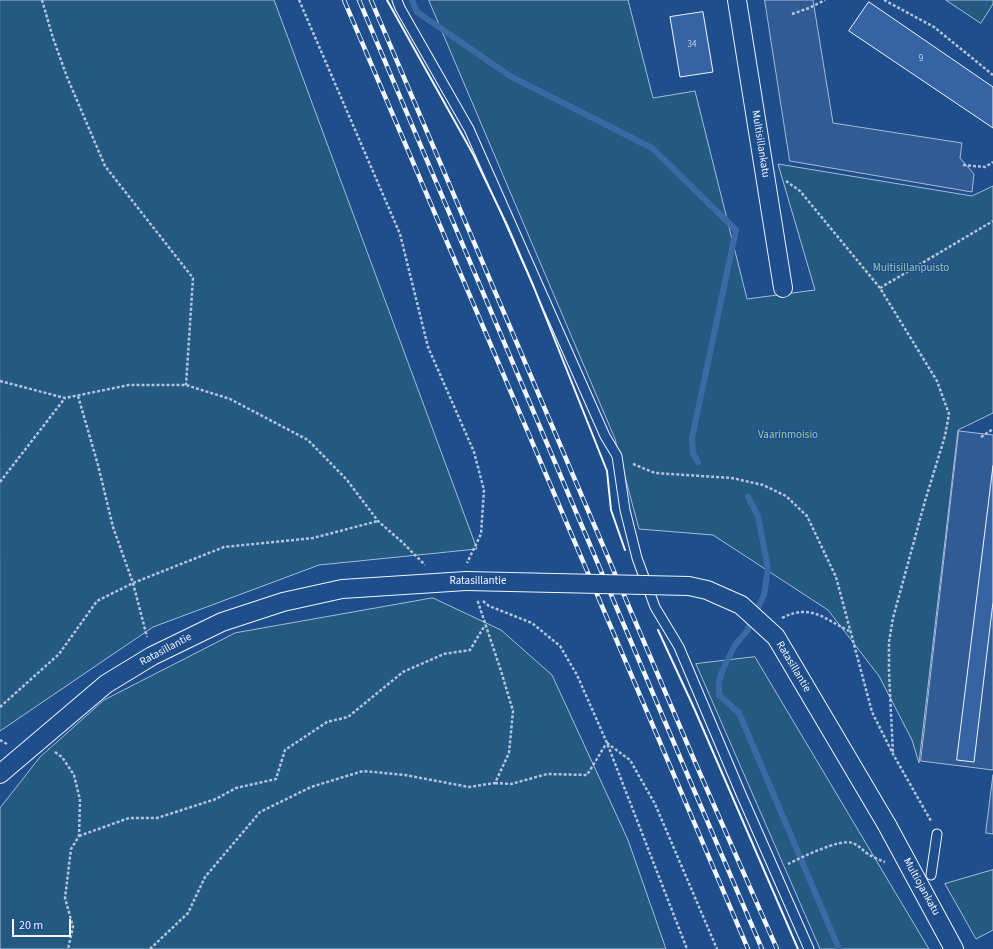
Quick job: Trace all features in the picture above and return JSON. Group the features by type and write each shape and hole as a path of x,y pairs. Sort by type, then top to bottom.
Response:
{"street":[{"name":"Multisillankatu","path":"737,0 783,288"},
{"name":"Ratasillantie","path":"0,774 106,684 152,656 222,622 283,602 342,589 442,582 471,588 689,586 707,590 741,605 776,638 887,825"},
{"name":"Multiojankatu","path":"887,825 954,949"}],"lane":[{"path":"397,0 400,8 469,129 602,429 617,456 627,517 638,558 655,607 679,647 810,949"},
{"path":"931,875 937,834"}],"path":[{"path":"42,0 53,38 67,77 105,166 193,278 186,385"},
{"path":"300,0 400,234 428,348 474,452 484,490 481,534 465,565 471,588 486,624 513,711 509,753 495,783"},
{"path":"792,14 824,0"},
{"path":"884,0 934,27 993,75"},
{"path":"963,165 984,166 993,162"},
{"path":"764,166 800,191 880,288 937,381 949,414 945,436 925,501 892,624 889,642 893,754"},
{"path":"880,288 993,222"},
{"path":"0,381 65,398 130,385 186,385 230,398 308,440 347,480 378,522 402,542 442,582"},
{"path":"78,396 98,465 113,527 133,583 152,656"},
{"path":"0,482 65,398"},
{"path":"981,437 993,429"},
{"path":"617,456 655,473 732,478 764,485 786,496 807,516 836,578 872,712 893,754 937,834"},
{"path":"0,707 58,654 97,601 133,583 224,547 313,538 378,522"},
{"path":"471,588 489,606 532,623 560,646 577,675 606,743 687,949"},
{"path":"776,618 782,618 791,613 801,611 811,612 820,614 835,624 850,631"},
{"path":"79,836 128,818 157,818 216,799 236,788 276,779 285,750 327,722 348,717 403,672 444,654 470,650 486,624"},
{"path":"150,949 188,912 205,877 260,812 311,787 363,771 405,775 469,787 495,783 511,784 547,774 588,775 606,743"},
{"path":"606,743 630,760 655,804 717,949"},
{"path":"32,747 46,746 62,757 74,775 80,800 79,836 71,849 65,898 73,927 68,949"},
{"path":"775,871 800,858 832,845 851,842 868,854 887,863"}],"green space":[{"path":"0,0 274,0 477,549 319,565 153,627 0,731"},
{"path":"429,0 628,0 653,98 695,91 747,299 815,290 778,164 972,196 993,186 993,413 958,430 919,763 912,740 879,676 828,610 713,535 639,529 615,439"},
{"path":"946,0 993,0 993,4 981,23"},
{"path":"433,598 501,630 552,675 628,840 666,949 0,949 0,808 40,757 104,700 235,633"},
{"path":"755,657 929,949 820,949 696,664"},
{"path":"993,870 993,930 976,939 945,884"}],"shaded area":[{"path":"765,0 813,0 833,123 962,143 960,158 974,174 972,192 790,161"},
{"path":"959,431 993,435 993,770 921,761"},
{"path":"993,775 993,834 986,833"}],"building":[{"path":"869,2 993,87 993,128 849,31"},
{"path":"703,12 713,72 680,77 670,17"},
{"path":"993,466 993,602 974,762 957,760"}],"waterway":[{"path":"412,0 417,12 510,76 652,148 736,230 692,438 693,453 698,462"},
{"path":"748,497 758,516 768,569 764,595 747,631 735,645 723,669 719,681 719,695 739,713 839,949"}],"railway":[{"path":"344,0 748,949"},
{"path":"359,0 762,949"},
{"path":"371,0 695,762 777,949"}],"wall":[{"path":"387,0 473,154 507,225 533,285 607,471 611,510 625,550"},
{"path":"658,630 694,708 798,949"}],"park label":[{"name":"Multisillanpuisto","path":"911,269"},
{"name":"Vaarinmoisio","path":"788,436"}]}
